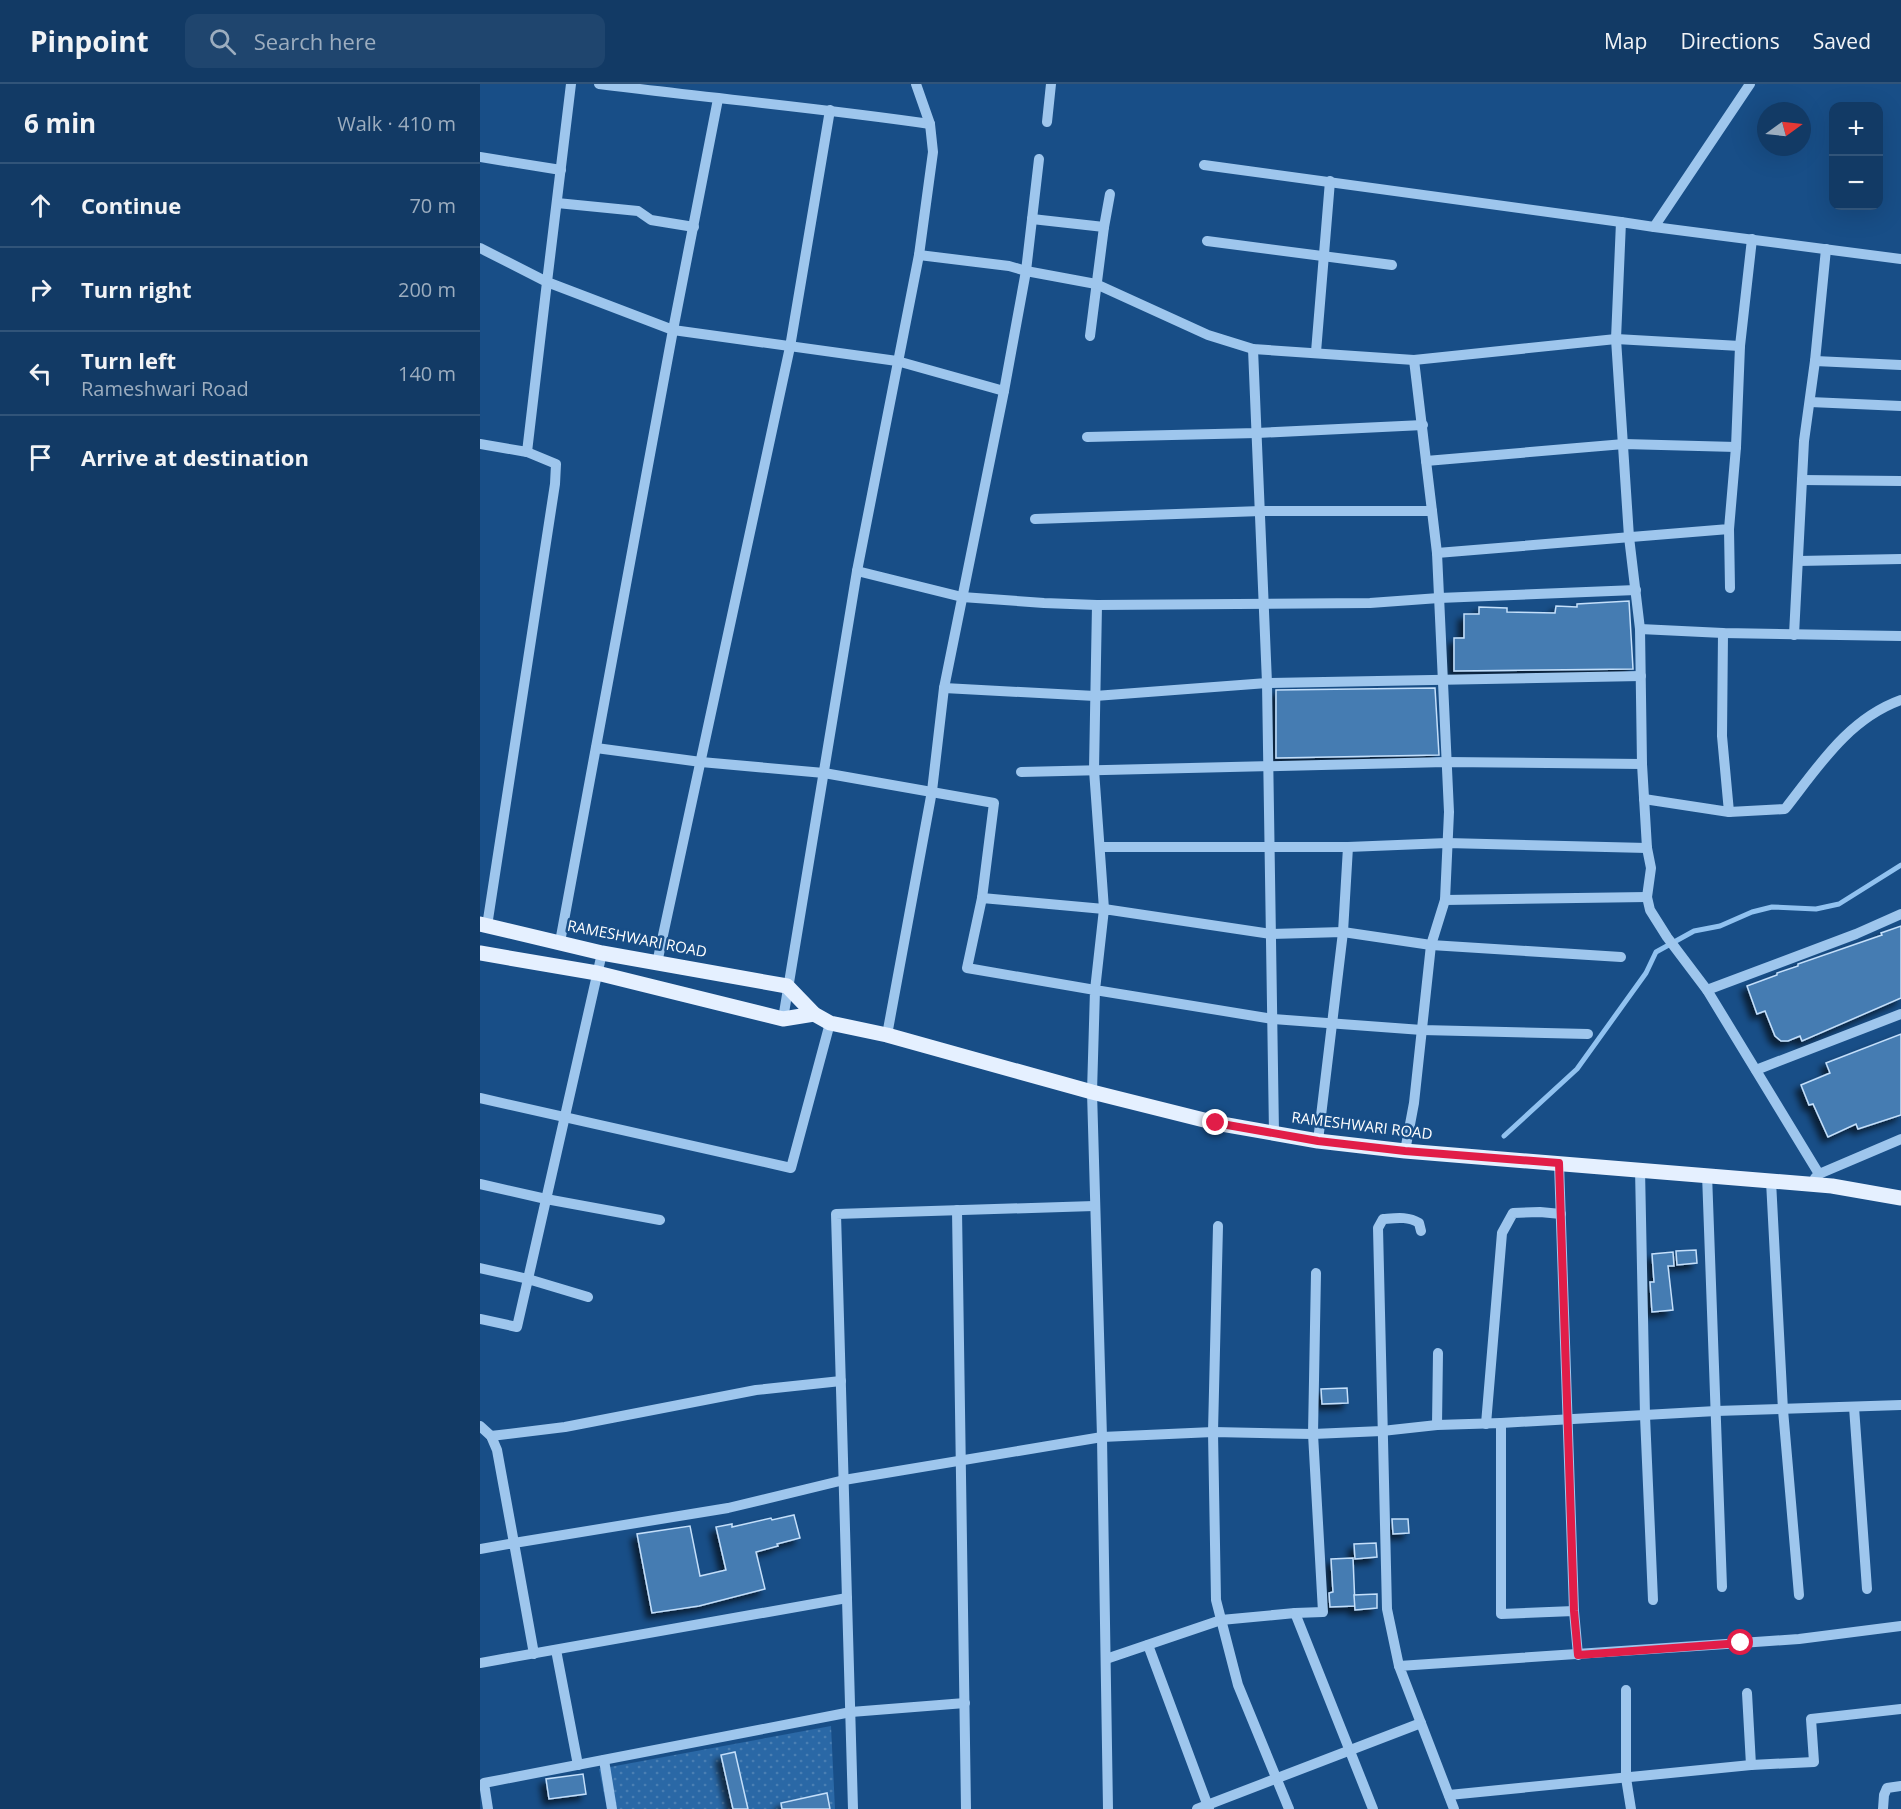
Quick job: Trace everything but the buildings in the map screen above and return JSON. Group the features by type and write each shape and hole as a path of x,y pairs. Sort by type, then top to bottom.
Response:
{"main road":[{"name":"RAMESHWARI ROAD","path":"483,925 602,952 787,986 814,1014 830,1023 886,1035 1092,1092 1216,1123 1318,1141 1405,1151 1771,1181 1813,1179 1832,1186 1901,1198"},
{"path":"480,953 597,973 783,1019 814,1014"}],"street":[{"path":"527,452 571,84"},
{"path":"599,84 830,110 930,124"},
{"path":"783,1019 857,571 919,255 933,152 930,124 916,84"},
{"path":"1047,122 1051,84"},
{"path":"1654,226 1750,84"},
{"path":"560,942 718,99"},
{"path":"657,963 790,347 830,110"},
{"path":"480,156 561,170"},
{"path":"886,1035 932,791 944,688 1026,271 1039,159"},
{"path":"1204,165 1901,259"},
{"path":"1316,352 1330,181"},
{"path":"1090,336 1110,194"},
{"path":"557,203 638,211 651,220 694,228"},
{"path":"1032,219 1104,227"},
{"path":"1621,222 1616,339 1629,537 1640,629 1642,764 1647,848 1651,868 1647,897 1650,910 1666,937 1707,990 1756,1070 1813,1179 1901,1139"},
{"path":"1730,588 1729,529 1736,447 1740,346 1752,239"},
{"path":"1207,241 1392,266"},
{"path":"480,248 548,282 673,330 897,361 1004,391"},
{"path":"1794,634 1804,441 1815,361 1826,249"},
{"path":"919,255 1009,266 1096,284 1208,335 1253,349 1414,360 1616,339 1740,346"},
{"path":"1253,349 1267,683 1275,1132"},
{"path":"1405,1151 1414,1103 1431,945 1445,900 1449,812 1437,554 1414,360"},
{"path":"1815,361 1901,366"},
{"path":"1810,402 1901,406"},
{"path":"1087,437 1257,433 1423,425"},
{"path":"480,444 527,452 556,464 555,484 483,925"},
{"path":"1426,461 1624,444 1736,447"},
{"path":"1802,480 1901,481"},
{"path":"1035,519 1261,511 1432,511"},
{"path":"1437,554 1729,529"},
{"path":"1798,561 1901,559"},
{"path":"857,571 962,597 1044,603 1370,603 1636,590"},
{"path":"1096,604 1094,770 1104,909 1095,990 1092,1092 1102,1437 1108,1809"},
{"path":"1640,629 1901,636"},
{"path":"1723,633 1722,736 1729,812"},
{"path":"944,688 1095,696 1267,683 1641,676"},
{"path":"1644,799 1729,812 1785,809 1834,747 1860,721 1901,700"},
{"path":"596,748 824,773 994,803 982,898 967,968 1273,1019 1422,1029 1588,1034"},
{"path":"1021,772 1446,762 1642,764"},
{"path":"1101,847 1348,847 1447,843 1647,848"},
{"path":"1318,1141 1344,933 1348,847"},
{"path":"1445,900 1647,897"},
{"path":"982,898 1104,909 1271,934 1344,933 1431,945 1621,957"},
{"path":"1707,990 1856,934 1901,914"},
{"path":"480,1318 518,1327 602,952"},
{"path":"1756,1070 1901,1014"},
{"path":"480,1098 791,1168 830,1023"},
{"path":"1559,1163 1574,1611 1578,1655"},
{"path":"1640,1169 1645,1416 1653,1600"},
{"path":"1707,1174 1722,1587"},
{"path":"1771,1181 1783,1410 1799,1595"},
{"path":"480,1184 660,1220"},
{"path":"853,1809 836,1214 1094,1206"},
{"path":"957,1210 966,1809"},
{"path":"1486,1424 1502,1233 1513,1213 1561,1214"},
{"path":"1420,1231 1419,1222 1398,1217 1383,1219 1378,1228 1387,1609 1399,1666 1455,1809"},
{"path":"1218,1226 1213,1432 1216,1600 1238,1685 1289,1809"},
{"path":"480,1268 528,1279 588,1297"},
{"path":"1106,1659 1221,1620 1323,1612 1313,1434 1316,1273"},
{"path":"1437,1425 1438,1353"},
{"path":"491,1436 565,1427 756,1390 841,1381"},
{"path":"480,1549 728,1508 844,1480 1102,1437 1213,1432 1313,1434 1382,1431 1437,1425 1901,1406"},
{"path":"1854,1407 1867,1589"},
{"path":"1501,1423 1501,1614 1574,1611"},
{"path":"480,1426 491,1436 497,1450 534,1654"},
{"path":"480,1663 848,1598"},
{"path":"1295,1613 1373,1809"},
{"path":"1399,1666 1798,1639 1901,1626"},
{"path":"1148,1645 1205,1808 1421,1723"},
{"path":"556,1650 578,1765"},
{"path":"1626,1690 1626,1778 1631,1809"},
{"path":"1747,1693 1751,1765"},
{"path":"489,1809 482,1783 851,1712 964,1703"},
{"path":"1449,1795 1751,1765 1814,1762 1811,1719 1901,1709"},
{"path":"604,1760 612,1809"},
{"path":"1883,1809 1887,1788 1901,1786"}],"shaded area":[{"path":"831,1726 835,1809 607,1809 599,1769"}],"waterway":[{"path":"1504,1136 1577,1069 1646,973 1656,952 1694,931 1720,926 1752,912 1772,907 1816,909 1839,904 1901,865"}],"route":[{"path":"1216,1123 1318,1141 1405,1151 1559,1163 1574,1611 1578,1655 1741,1643"}]}
